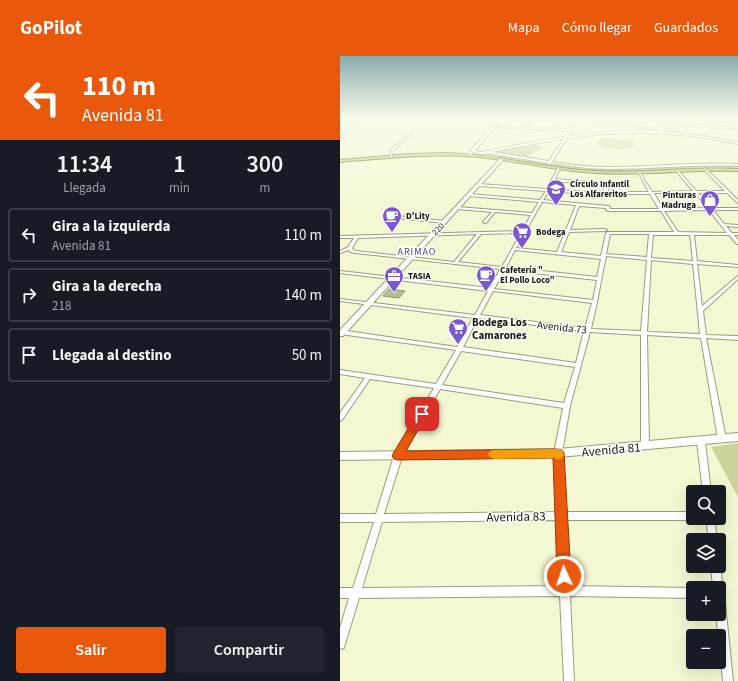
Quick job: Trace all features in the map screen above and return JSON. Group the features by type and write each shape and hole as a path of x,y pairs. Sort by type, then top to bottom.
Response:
{"main road":[{"path":"340,161 430,154 470,154 483,155 502,160 548,164 559,168 597,172 639,172 692,169 738,170"}],"street":[{"path":"390,157 395,148"},
{"path":"470,154 475,148"},
{"path":"470,154 477,153 483,155 487,152 509,148"},
{"path":"548,164 559,148"},
{"path":"487,152 548,164 554,163 608,168 712,164 738,165"},
{"name":"220","path":"341,333 502,160"},
{"path":"686,165 692,169"},
{"path":"340,644 398,456 438,387 559,168"},
{"path":"704,169 738,202"},
{"path":"677,170 738,243"},
{"path":"639,172 676,233"},
{"path":"553,180 606,184 606,192"},
{"path":"479,184 548,190 606,192 728,192"},
{"path":"469,195 608,207 608,210 738,209"},
{"path":"559,253 566,231 578,205"},
{"path":"458,208 533,214"},
{"path":"485,222 494,211"},
{"path":"398,217 445,222"},
{"path":"724,225 738,226"},
{"path":"566,231 738,234"},
{"path":"340,237 356,238 433,234 523,232"},
{"path":"569,681 558,453 577,365 595,302 607,232"},
{"path":"645,446 644,333 651,232"},
{"path":"692,233 703,336 722,439"},
{"path":"455,264 479,234"},
{"path":"351,250 356,238"},
{"path":"514,248 559,253 738,266"},
{"path":"340,252 351,250 455,264 599,279"},
{"path":"340,272 595,302"},
{"path":"701,310 738,277"},
{"name":"Avenida 73","path":"340,300 586,330 738,338"},
{"path":"341,333 577,365"},
{"path":"340,372 567,406"},
{"path":"340,418 369,376"},
{"name":"Avenida 81","path":"340,456 558,453 701,442 738,437"},
{"path":"701,442 706,485"},
{"name":"Avenida 83","path":"340,518 686,516"},
{"path":"340,593 565,591 686,593"},
{"path":"722,621 728,681"}],"green space":[{"path":"513,148 544,148 524,157 493,152"},
{"path":"486,153 546,162 542,164 488,156"},
{"path":"556,164 608,168 694,165 738,166 738,169 717,168 613,172 572,169 551,165"},
{"path":"738,443 738,497 711,447"}],"building":[{"name":"TASIA","path":"389,289 405,291 399,298 383,296"}],"slow traffic":[{"path":"494,454 558,453 558,455"}],"place":[{"name":"Círculo Infantil Los Alfareritos","path":"556,206"},
{"name":"Pinturas Madruga","path":"710,217"},
{"name":"D'Lity","path":"392,233"},
{"name":"Bodega","path":"522,249"},
{"name":"Cafetería \" El Pollo Loco\"","path":"486,292"},
{"name":"TASIA","path":"394,293"},
{"name":"Bodega Los Camarones","path":"458,345"}],"district":[{"name":"ARIMAO","path":"417,251"}],"route":[{"path":"422,414 398,456 558,453 564,576"}]}
